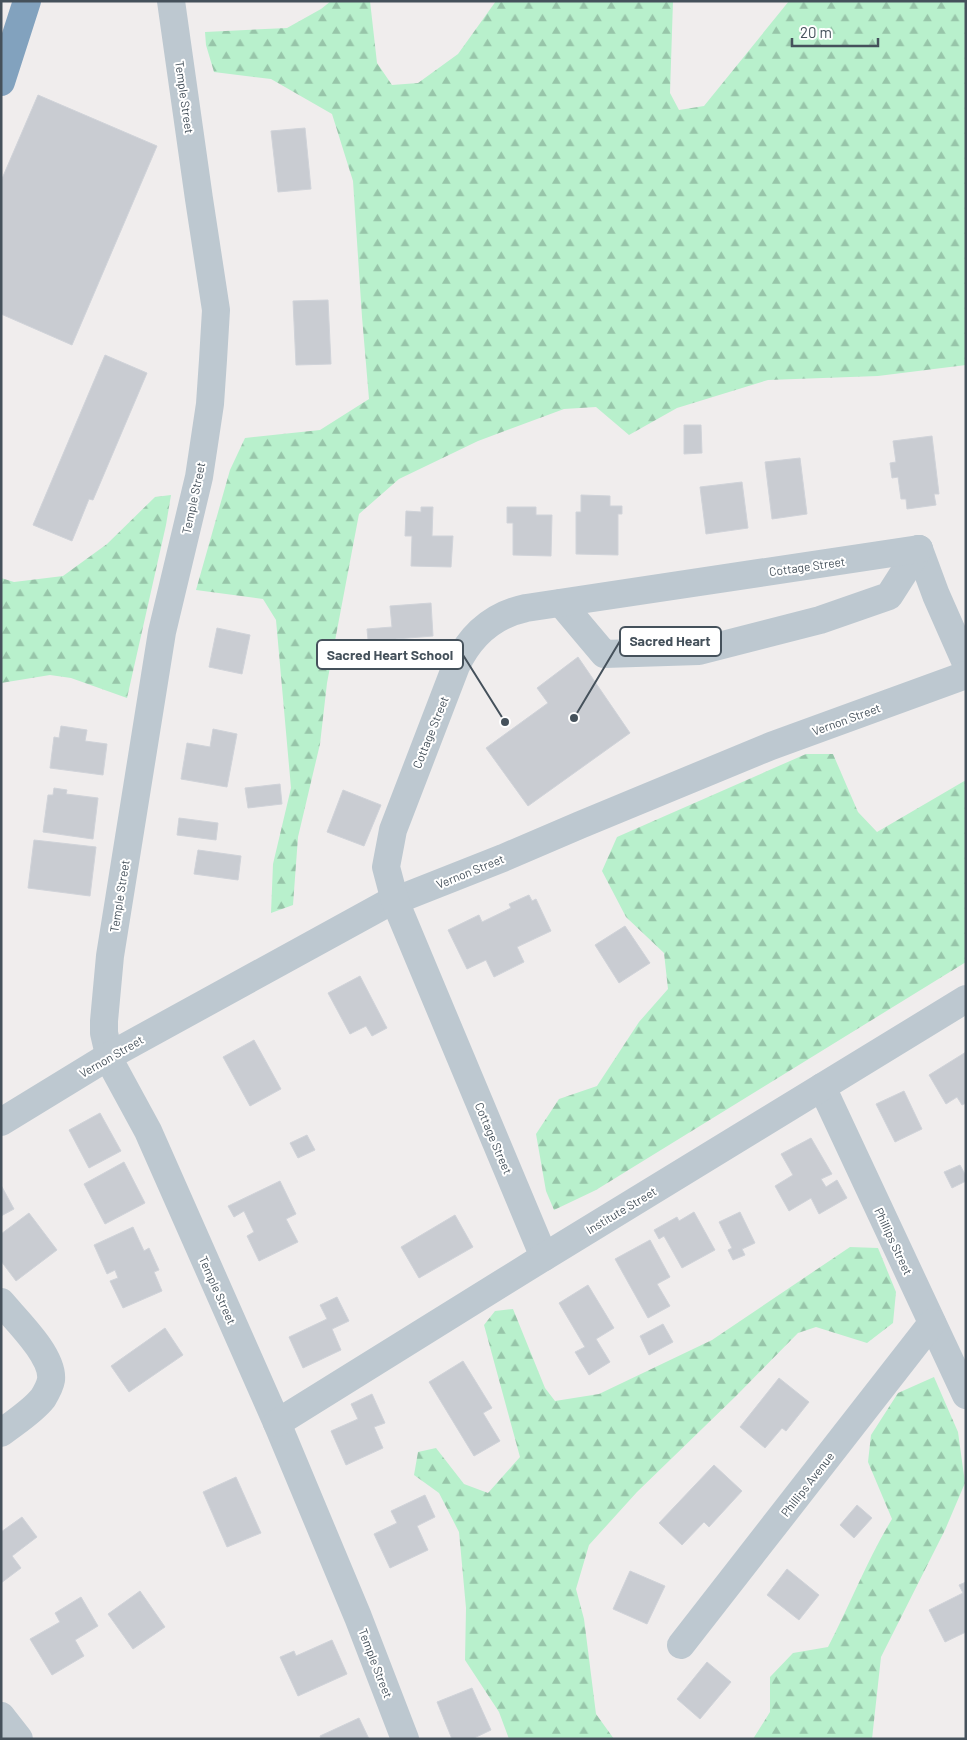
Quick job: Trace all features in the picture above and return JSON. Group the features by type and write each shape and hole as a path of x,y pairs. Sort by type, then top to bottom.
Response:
{"highway":[{"path":"1,82 27,1"}],"street":[{"name":"Temple Street","path":"171,1 216,310 210,404 199,477 162,632 110,956 104,1021 109,1056 123,1087 148,1131 277,1423 358,1617 406,1739"},
{"name":"Cottage Street","path":"544,1257 395,901 386,867 393,830 412,776 463,652 479,633 502,616 526,608 919,549"},
{"path":"561,603 604,654 699,651 820,620 889,596 919,549"},
{"path":"919,549 936,595 966,663"},
{"name":"Vernon Street","path":"1,1122 109,1056 384,905 503,858 771,746 966,675"},
{"name":"Institute Street","path":"277,1423 966,999"},
{"name":"Phillips Street","path":"822,1087 966,1395"},
{"path":"1,1302 42,1351 48,1364 51,1380 44,1396 38,1403 1,1433"},
{"name":"Phillips Avenue","path":"681,1645 932,1323"},
{"path":"1,1716 19,1739"}],"green space":[{"path":"331,1 370,1 377,63 392,85 418,83 458,54 496,1 673,1 670,93 679,110 704,106 789,1 966,1 966,365 878,376 768,380 677,408 629,435 596,407 564,409 478,441 399,479 359,514 327,683 320,744 298,837 293,905 271,913 273,864 291,788 276,620 263,599 196,590 230,470 245,438 320,430 369,399 353,181 332,114 271,79 214,72 206,45 205,32 287,28 321,9"},
{"path":"171,495 127,698 71,678 50,675 1,683 1,578 14,582 63,576 107,544 155,497"},
{"path":"806,754 833,754 858,812 877,832 966,780 966,962 596,1190 554,1210 546,1191 536,1134 559,1099 597,1086 639,1022 668,989 664,953 626,917 602,871 617,837"},
{"path":"850,1247 878,1248 896,1292 893,1323 867,1343 816,1327 798,1333 637,1492 589,1545 576,1589 584,1619 596,1714 614,1739 509,1739 499,1712 465,1660 466,1608 459,1532 439,1493 414,1475 418,1452 436,1448 464,1484 488,1493 520,1457 484,1325 495,1311 513,1309 545,1388 555,1401 599,1394 712,1340"},
{"path":"934,1377 958,1432 965,1483 945,1530 881,1657 872,1739 753,1739 770,1712 770,1677 793,1653 828,1647 892,1519 868,1462 871,1435 898,1393"}],"building":[{"path":"38,95 157,146 72,345 1,314 1,181"},
{"path":"305,128 311,189 278,192 271,131"},
{"path":"328,300 331,364 296,365 293,301"},
{"path":"105,355 147,373 93,500 89,499 72,541 33,525"},
{"path":"684,425 701,425 702,453 684,454"},
{"path":"932,436 939,494 934,494 936,505 907,509 906,499 901,499 898,477 892,478 890,463 896,462 893,441"},
{"path":"800,458 807,514 772,519 765,462"},
{"path":"742,482 748,528 706,534 700,487"},
{"path":"581,495 610,496 610,506 622,506 622,514 618,514 618,555 576,554 576,512 581,512"},
{"path":"421,507 433,507 432,536 453,536 451,567 411,566 412,536 405,536 406,511 421,512"},
{"path":"507,507 536,507 536,515 552,515 551,556 513,555 513,523 507,523"},
{"path":"431,603 433,636 396,639 397,647 369,650 367,629 392,627 390,606"},
{"path":"217,628 250,635 242,674 209,667"},
{"path":"578,657 630,733 528,806 486,748 548,703 537,688"},
{"path":"61,726 87,730 85,741 107,744 103,775 50,768 54,737 59,738"},
{"path":"213,729 237,734 227,787 181,779 187,743 210,747"},
{"path":"280,784 282,804 248,808 245,788"},
{"path":"54,788 67,790 66,794 98,798 93,839 43,832 48,795 53,795"},
{"path":"343,790 381,805 364,846 327,832"},
{"path":"179,818 218,823 216,840 177,835"},
{"path":"34,840 96,847 90,896 28,888"},
{"path":"198,850 241,856 238,880 194,874"},
{"path":"529,895 532,901 536,899 551,931 517,947 524,962 494,977 486,960 467,969 448,930 479,915 482,922 511,908 509,904"},
{"path":"625,926 650,963 619,983 595,945"},
{"path":"360,976 387,1028 372,1036 366,1026 350,1034 328,993"},
{"path":"254,1040 281,1089 250,1106 223,1057"},
{"path":"966,1052 966,1103 962,1105 957,1097 946,1104 929,1075"},
{"path":"904,1091 922,1129 895,1142 876,1104"},
{"path":"100,1113 121,1151 89,1168 69,1130"},
{"path":"307,1135 315,1150 298,1158 290,1143"},
{"path":"811,1138 832,1174 821,1179 826,1187 837,1180 847,1198 819,1214 811,1198 789,1211 775,1186 793,1175 781,1154"},
{"path":"124,1162 145,1203 105,1224 84,1184"},
{"path":"960,1165 966,1176 966,1181 952,1188 944,1172"},
{"path":"280,1181 296,1214 286,1219 298,1242 259,1261 247,1236 254,1232 244,1211 234,1217 228,1206"},
{"path":"1,1185 14,1209 1,1216"},
{"path":"694,1212 715,1250 682,1268 664,1236 659,1239 654,1230 677,1217 679,1221"},
{"path":"740,1212 755,1243 742,1249 745,1255 733,1260 728,1250 732,1248 719,1222"},
{"path":"29,1213 57,1250 16,1281 1,1261 1,1234"},
{"path":"455,1215 473,1247 419,1278 401,1247"},
{"path":"133,1227 144,1251 149,1248 159,1270 154,1272 162,1291 123,1308 110,1281 118,1278 115,1270 107,1274 94,1245"},
{"path":"650,1240 670,1277 657,1284 670,1306 648,1318 615,1259"},
{"path":"588,1285 614,1328 596,1339 610,1362 589,1375 575,1352 585,1347 559,1303"},
{"path":"337,1297 349,1321 332,1329 341,1350 303,1368 289,1337 327,1319 320,1305"},
{"path":"663,1324 673,1342 649,1355 640,1336"},
{"path":"165,1328 183,1355 129,1392 111,1366"},
{"path":"463,1361 492,1408 483,1413 500,1441 474,1456 429,1382"},
{"path":"779,1378 809,1402 786,1431 782,1428 765,1448 740,1427"},
{"path":"372,1394 385,1423 374,1427 383,1448 346,1465 331,1431 358,1419 351,1404"},
{"path":"714,1465 742,1491 709,1527 704,1522 682,1545 659,1523"},
{"path":"236,1477 261,1533 227,1547 203,1492"},
{"path":"425,1495 435,1517 417,1526 428,1550 390,1568 374,1534 397,1523 391,1511"},
{"path":"857,1505 872,1518 854,1538 840,1525"},
{"path":"22,1517 37,1537 12,1556 21,1568 1,1583 1,1532"},
{"path":"787,1569 819,1595 799,1620 767,1595"},
{"path":"630,1571 665,1586 647,1624 613,1609"},
{"path":"966,1582 966,1632 945,1642 929,1610 963,1593 959,1585"},
{"path":"140,1591 165,1627 133,1649 108,1614"},
{"path":"81,1597 98,1626 75,1640 84,1656 52,1675 30,1639 60,1622 55,1613"},
{"path":"332,1640 347,1674 298,1696 280,1657 294,1651 296,1656"},
{"path":"707,1662 731,1682 700,1719 677,1699"},
{"path":"472,1688 491,1730 472,1739 452,1739 437,1702"},
{"path":"359,1718 369,1739 321,1739 320,1736"}],"place":[{"name":"Sacred Heart","path":"574,718"},
{"name":"Sacred Heart School","path":"505,722"}]}
